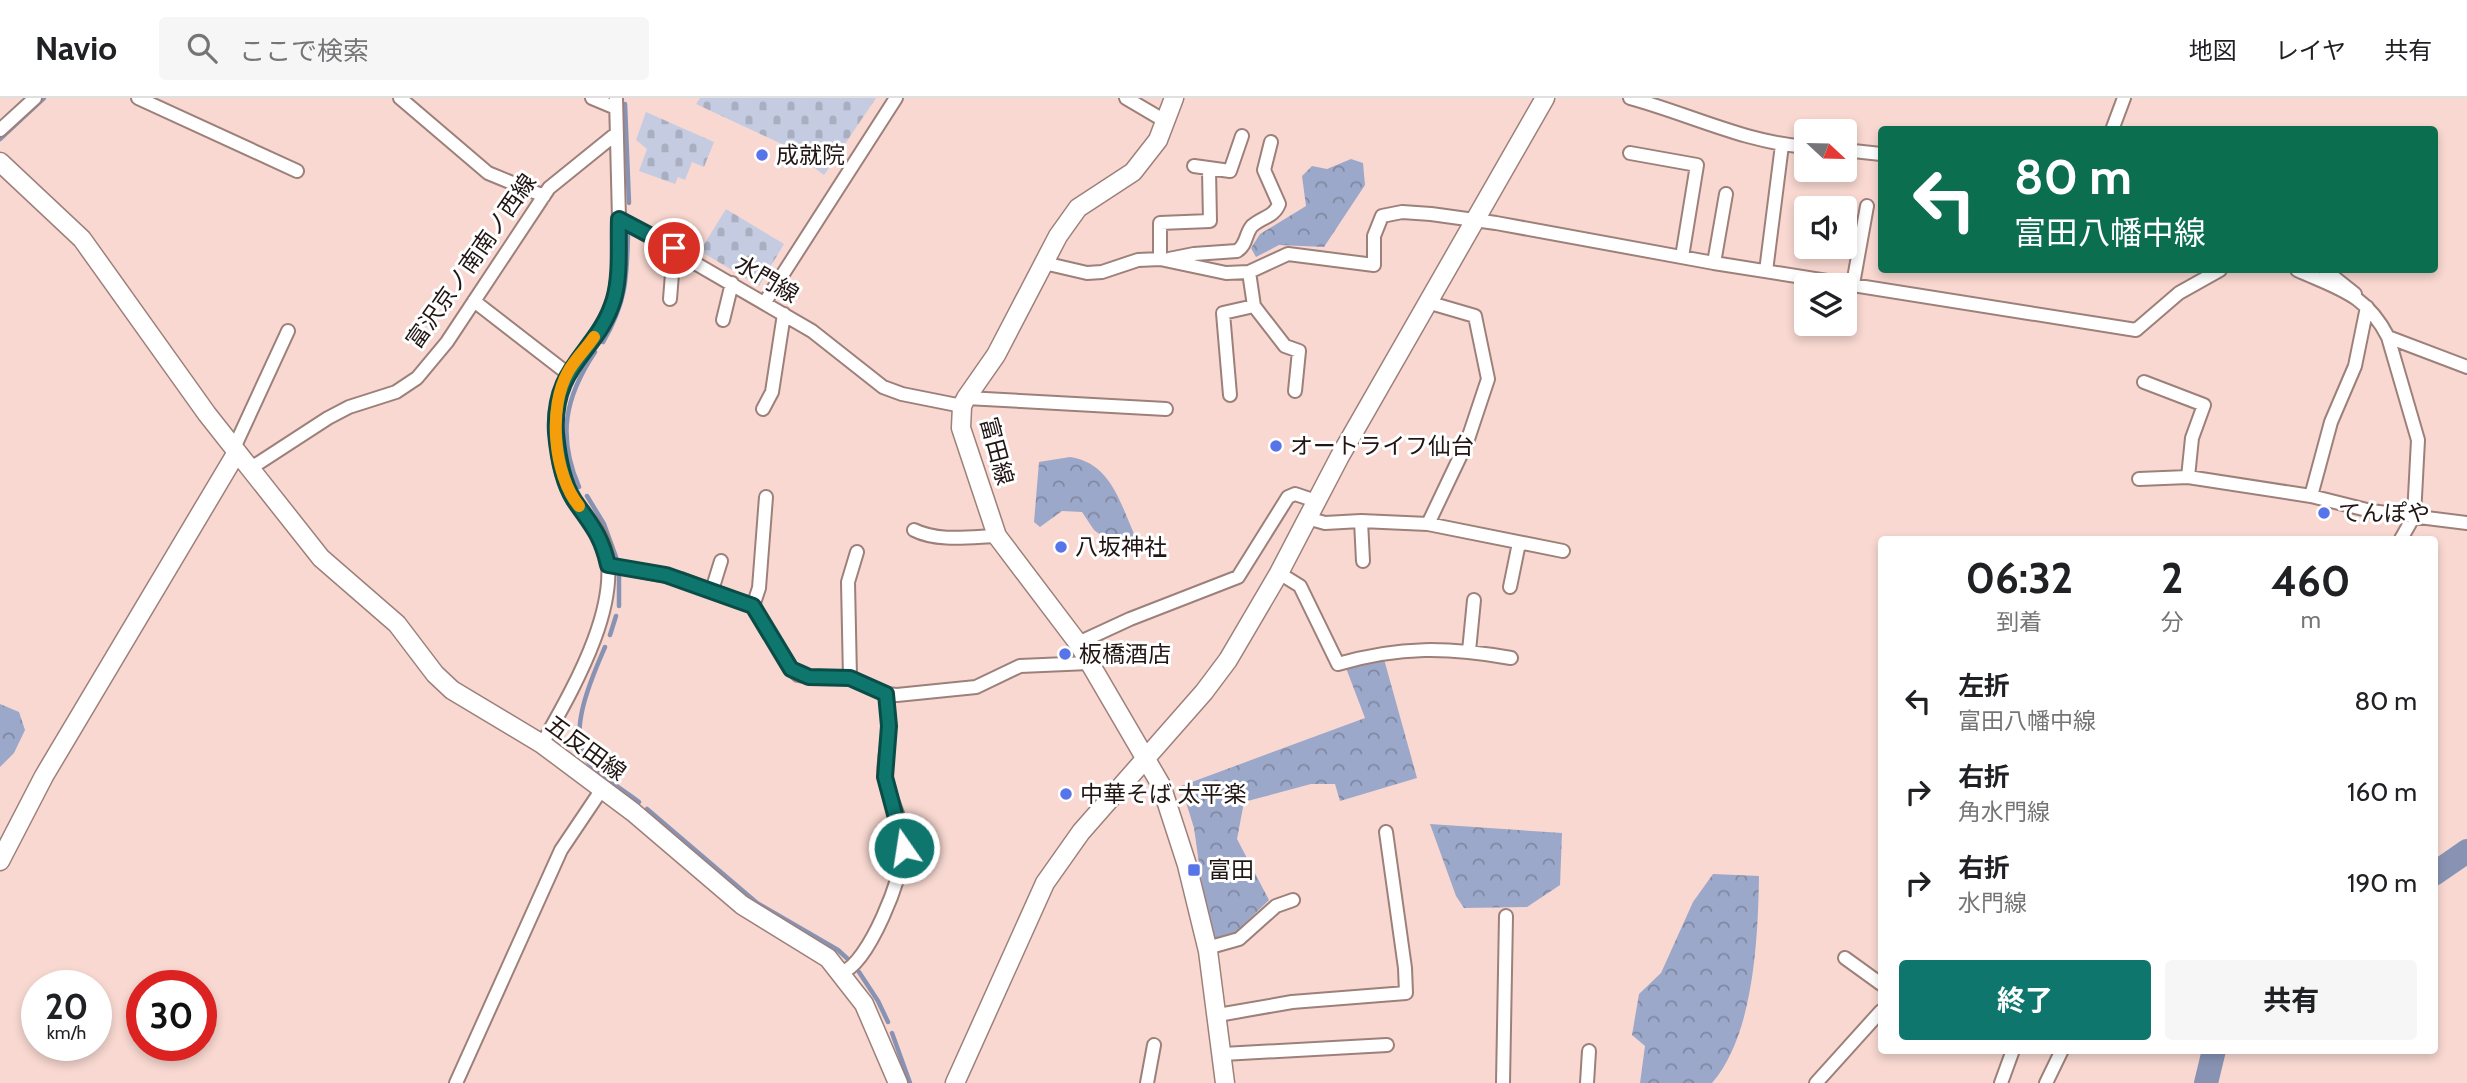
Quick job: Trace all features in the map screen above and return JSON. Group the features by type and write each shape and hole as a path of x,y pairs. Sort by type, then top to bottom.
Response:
{"street":[{"path":"0,130 36,98"},
{"path":"138,98 297,171"},
{"path":"400,98 488,173 544,196"},
{"path":"542,744 587,663 599,624 608,565 603,541 565,482 556,432 559,401 567,373 606,318 614,300 619,219 616,103 593,98"},
{"path":"765,302 896,98"},
{"path":"1126,98 1165,121"},
{"name":"富田線","path":"1174,98 1158,141 1133,172 1078,208 1058,236 996,355 964,402 961,428 997,536 1078,643 1146,758 1164,794 1187,865 1207,948 1225,1083"},
{"path":"1630,98 1703,123 1794,146"},
{"path":"2114,126 2124,98"},
{"path":"955,1083 1045,883 1081,832 1228,660 1279,573 1316,501 1541,99"},
{"name":"富沢京ノ南南ノ西線","path":"251,468 328,418 349,407 396,392 417,378 447,342 549,188 617,134"},
{"path":"1194,166 1230,171 1242,136"},
{"path":"1044,264 1087,273 1102,272 1138,260 1237,251 1242,248 1251,227 1276,212 1279,204 1264,170 1271,142"},
{"path":"1766,271 1782,145"},
{"path":"1857,151 1878,154"},
{"path":"1630,153 1697,165 1682,257"},
{"name":"五反田線","path":"0,162 82,239 235,450 321,558 397,624 435,674 452,690 542,744 634,812 742,905 812,947 842,972 864,1004 898,1083"},
{"path":"1164,259 1160,223 1210,221 1209,170"},
{"path":"1714,263 1726,194"},
{"path":"1855,273 1867,206"},
{"path":"1164,259 1201,269 1249,272 1289,254 1374,265 1376,224 1382,216 1402,212 1475,221 1794,275"},
{"name":"水門線","path":"619,219 674,248 812,331 883,387 964,402 1166,409"},
{"path":"670,299 674,248"},
{"path":"1249,272 1254,306 1285,346 1299,351 1295,391"},
{"path":"1857,285 2136,330 2179,293 2215,273"},
{"path":"2304,273 2357,296"},
{"path":"2330,273 2343,281 2378,318 2388,337 2418,440 2414,516 2403,536"},
{"path":"723,320 733,283"},
{"path":"474,301 567,373"},
{"path":"1427,302 1475,316 1488,379 1467,442 1428,524"},
{"path":"1230,396 1223,313 1254,306"},
{"path":"2311,496 2332,422 2355,366 2367,307"},
{"path":"763,409 772,392 784,314"},
{"path":"0,861 44,776 235,450 288,331"},
{"path":"2388,337 2467,367"},
{"path":"2144,382 2204,405 2192,438 2188,477"},
{"path":"2139,479 2188,477 2311,496 2371,511 2467,523"},
{"path":"1078,643 1142,614 1238,577 1289,497 1295,495 1316,501"},
{"path":"753,606 759,588 766,497"},
{"path":"1307,518 1325,523 1361,520 1428,524 1472,530 1563,551"},
{"path":"1361,520 1363,561"},
{"path":"914,530 930,536 997,536"},
{"path":"1510,587 1519,543"},
{"path":"850,678 848,582 857,552"},
{"path":"712,590 720,561"},
{"path":"608,565 652,571 753,606 791,669 798,675 850,678 886,694 976,687 1020,666 1089,663"},
{"path":"1279,573 1300,586 1338,664 1379,652 1433,649 1469,651 1511,658"},
{"path":"1469,651 1474,600"},
{"path":"842,972 849,970 862,958 869,944 897,877 904,848 885,777 889,726 886,694"},
{"path":"456,1083 561,850 602,789"},
{"path":"1218,1015 1292,1002 1406,993 1386,832"},
{"path":"1207,948 1239,939 1276,906 1293,900"},
{"path":"1503,1083 1506,916"},
{"path":"1845,958 1878,982"},
{"path":"1816,1083 1878,1014"},
{"path":"1147,1083 1154,1045"},
{"path":"1223,1054 1387,1045"},
{"path":"1587,1083 1589,1051"},
{"path":"2001,1083 2012,1054"},
{"path":"2046,1083 2060,1054"}],"green space":[{"path":"700,98 876,98 824,175 784,145 696,104"},
{"path":"646,112 714,142 704,167 692,162 685,180 678,177 675,184 639,171 647,149 636,140"},
{"path":"1351,159 1363,163 1365,185 1324,247 1279,245 1256,257 1251,248 1260,234 1306,206 1302,176 1312,166 1327,169"},
{"path":"726,209 784,244 759,286 700,251"},
{"path":"1070,457 1095,467 1112,486 1135,536 1130,546 1119,549 1094,530 1082,512 1062,511 1040,527 1034,522 1039,462"},
{"path":"1384,659 1417,778 1340,801 1335,784 1311,784 1244,802 1237,839 1269,900 1233,935 1210,941 1194,828 1181,786 1365,718 1346,668"},
{"path":"0,704 19,712 25,730 14,753 0,767"},
{"path":"1430,824 1562,833 1560,885 1527,907 1464,908 1456,896"},
{"path":"1713,874 1759,876 1755,956 1745,1013 1737,1039 1726,1063 1712,1083 1640,1083 1645,1046 1632,1035 1639,994 1661,973 1693,902"}],"waterway":[{"path":"0,139 44,98"},
{"path":"625,104 629,203"},
{"path":"603,342 621,303 628,234"},
{"path":"579,487 568,451 568,417 577,385 595,352"},
{"path":"587,496 604,524 616,557"},
{"path":"619,574 619,606"},
{"path":"610,635 616,616"},
{"path":"605,647 583,707 580,724 583,754 608,780 639,802"},
{"path":"647,809 757,903 838,950 850,961"},
{"path":"2438,871 2467,851"},
{"path":"859,972 888,1022"},
{"path":"892,1033 910,1083"},
{"path":"2206,1083 2213,1054"}],"slow traffic":[{"path":"579,506 565,482 556,432 557,410 567,373 594,337"}],"place":[{"name":"成就院","path":"762,155"},
{"name":"オートライフ仙台","path":"1276,446"},
{"name":"てんぽや","path":"2324,513"},
{"name":"八坂神社","path":"1061,547"},
{"name":"板橋酒店","path":"1065,654"},
{"name":"中華そば 太平楽","path":"1066,794"},
{"name":"富田","path":"1194,870"}],"route":[{"path":"674,248 619,219 614,300 606,318 567,373 557,410 556,432 565,482 574,500 591,520 603,541 608,565 652,571 753,606 791,669 798,675 850,678 886,694 889,726 885,777 904,848"}]}
